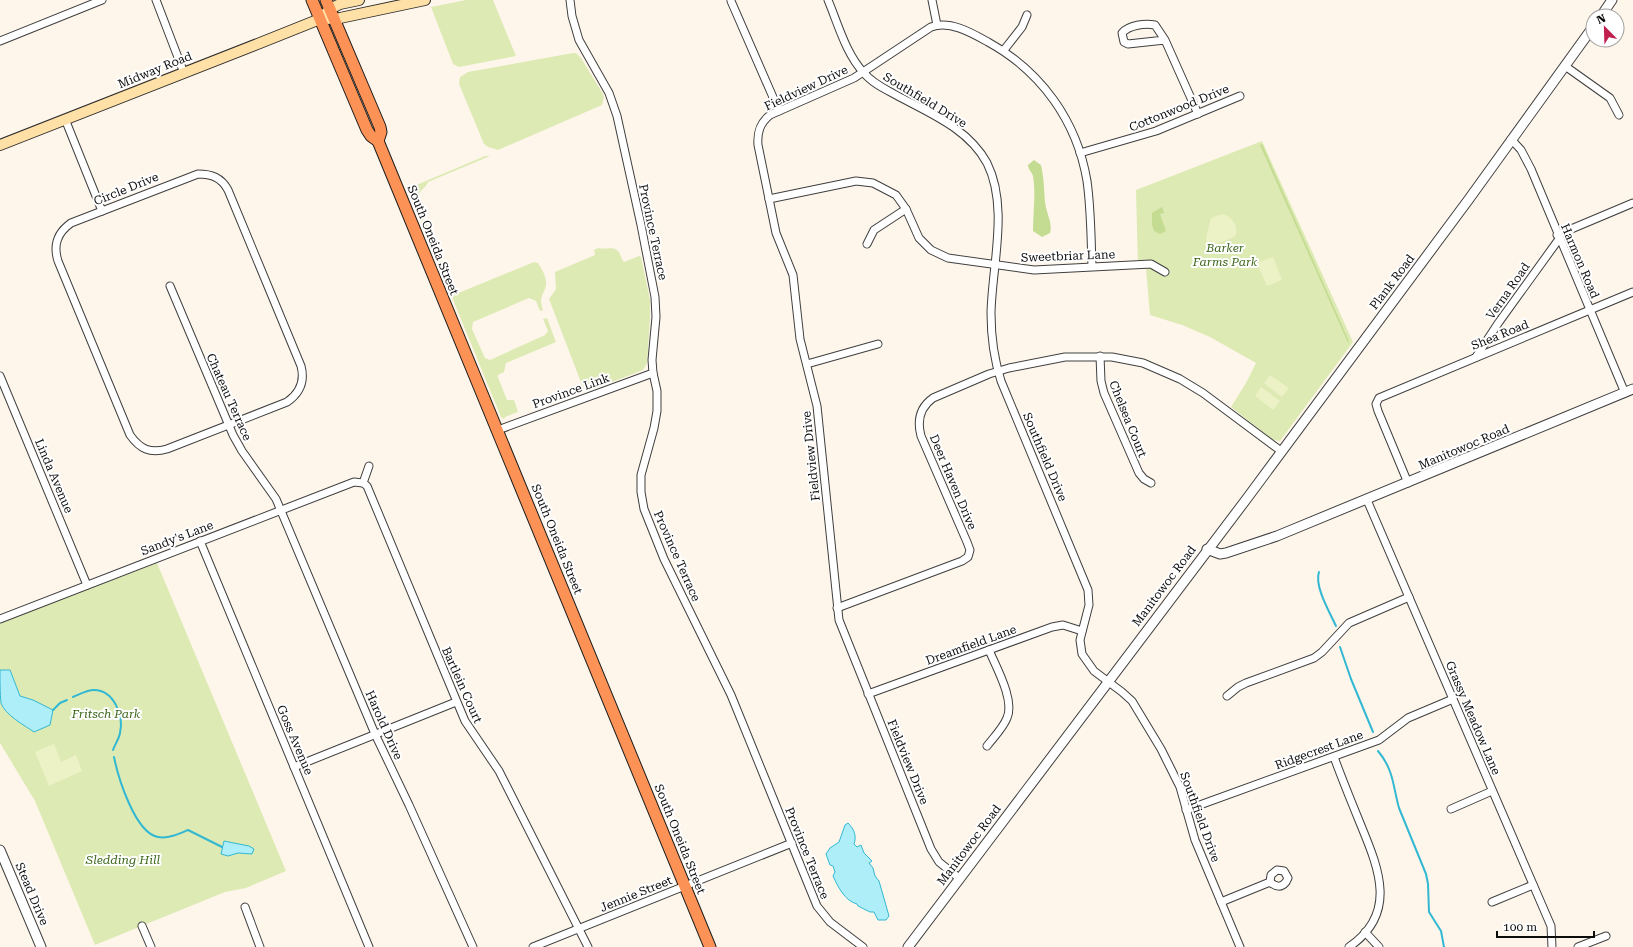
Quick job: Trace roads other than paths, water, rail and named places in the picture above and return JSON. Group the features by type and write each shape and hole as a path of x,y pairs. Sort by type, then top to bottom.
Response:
{"highway":[{"name":"South Oneida Street","path":"312,0 367,130 371,136 378,141 710,947"},
{"name":"South Oneida Street","path":"330,10 380,127 381,132 378,141"}],"main road":[{"name":"Midway Road","path":"0,145 320,19 340,4 359,0"},
{"path":"330,10 425,0"}],"street":[{"path":"0,41 102,0"},
{"path":"156,0 184,73"},
{"name":"Province Terrace","path":"570,0 572,16 579,40 609,93 619,123 655,297 656,317 652,345 653,373 657,391 657,411 654,428 641,475 641,492 644,510 664,558 731,695 821,912 830,922 863,947"},
{"name":"Southfield Drive","path":"828,0 851,53 863,73 877,84 957,130 980,153 990,172 996,191 998,217 991,325 994,352 998,370 1086,585 1089,605 1080,640 1082,654 1089,666 1132,701 1140,712 1173,773 1180,787 1195,840 1240,947"},
{"path":"932,0 937,25 943,24 962,30 1004,50 1033,74 1050,94 1067,121 1080,153 1088,197 1092,266"},
{"path":"731,1 779,111"},
{"path":"1004,50 1022,27 1027,15"},
{"path":"1165,40 1128,44 1124,42 1122,33 1129,27 1151,24 1158,28 1165,40 1198,114"},
{"name":"Fieldview Drive","path":"937,25 925,31 863,73 847,82 779,111 765,120 760,126 757,138 778,239 793,275 798,327 817,406 837,608 841,628 931,849 939,862 959,878"},
{"name":"Plank Road","path":"1207,549 1512,140 1585,37"},
{"path":"1565,66 1610,98 1619,115"},
{"name":"Cottonwood Drive","path":"1080,153 1156,131 1240,96"},
{"path":"65,119 102,211"},
{"name":"Harmon Road","path":"1512,140 1524,155 1589,310 1629,391"},
{"name":"Circle Drive","path":"198,174 215,177 225,184 301,366 303,376 302,383 297,394 287,402 228,426 167,449 155,452 140,447 130,435 56,254 57,237 65,227 198,174"},
{"name":"Sweetbriar Lane","path":"769,199 851,182 862,181 873,183 896,195 906,209 916,234 931,250 948,258 1034,270 1151,264 1165,272"},
{"path":"1558,237 1633,203"},
{"path":"867,244 874,230 906,209"},
{"name":"Verna Road","path":"1476,357 1558,237"},
{"name":"Chateau Terrace","path":"170,286 228,426 237,444 272,493 281,510"},
{"name":"Shea Road","path":"1408,483 1378,411 1377,401 1383,396 1633,292"},
{"path":"807,364 878,344"},
{"name":"Deer Haven Drive","path":"837,608 962,561 968,557 970,550 967,542 922,436 920,430 920,414 927,402 933,398 998,370 1065,357 1100,356 1138,362 1154,367 1180,379 1203,393 1281,451"},
{"name":"Chelsea Court","path":"1100,356 1101,381 1104,393 1139,474 1151,483"},
{"name":"Province Link","path":"498,430 653,373"},
{"name":"Linda Avenue","path":"0,376 87,585"},
{"name":"Manitowoc Road","path":"908,947 1207,549 1220,554 1234,552 1367,500 1629,391"},
{"path":"363,483 369,466"},
{"name":"Sandy's Lane","path":"0,619 354,482 363,483"},
{"name":"Bartlein Court","path":"363,483 367,486 456,702 472,734 499,770 588,947"},
{"name":"Grassy Meadow Lane","path":"1367,500 1551,926 1552,947"},
{"name":"Harold Drive","path":"281,510 375,734 409,805 473,947"},
{"name":"Goss Avenue","path":"200,541 369,947"},
{"path":"1227,696 1238,687 1246,683 1314,658 1322,652 1349,623 1409,596"},
{"name":"Dreamfield Lane","path":"868,694 1058,625 1068,626 1082,631"},
{"path":"987,746 1004,724 1010,707 1007,695 989,650"},
{"name":"Ridgecrest Lane","path":"1186,810 1379,740 1402,722 1453,699"},
{"path":"294,767 456,702"},
{"path":"1334,757 1371,850 1379,875 1380,894 1374,919 1365,932 1349,947"},
{"path":"1451,809 1492,791"},
{"name":"Jennie Street","path":"533,947 792,843"},
{"name":"Stead Drive","path":"0,850 41,947"},
{"path":"1221,902 1270,882"},
{"path":"1492,902 1533,885"},
{"path":"245,907 260,947"},
{"path":"142,926 151,947"},
{"path":"1365,932 1379,947"},
{"path":"1578,947 1606,936"}],"water":[{"path":"0,670 10,670 20,696 33,700 53,710 50,725 34,732 6,712 1,703"},
{"path":"848,823 854,833 854,844 857,847 861,845 864,853 872,861 869,863 879,881 889,916 886,920 878,920 874,912 870,912 858,906 845,897 833,876 835,872 833,866 830,865 826,854 830,848 839,842 845,825"},
{"path":"224,841 249,846 254,849 252,854 238,853 228,856 221,854"}],"waterway":[{"path":"1319,572 1318,578 1321,592 1336,626"},
{"path":"1340,647 1351,679 1373,732"},
{"path":"73,697 86,691 94,690 101,691 112,699 119,712 121,726 113,750"},
{"path":"53,710 60,703 67,700"},
{"path":"1378,751 1390,772 1399,808 1426,874 1428,884 1429,912 1441,931 1444,947"},
{"path":"114,757 119,777 129,803 142,826 150,833 158,837 166,837 188,830 222,847"}],"park label":[{"name":"Barker Farms Park","path":"1225,255"},
{"name":"Fritsch Park","path":"106,714"},
{"name":"Sledding Hill","path":"123,860"}]}
